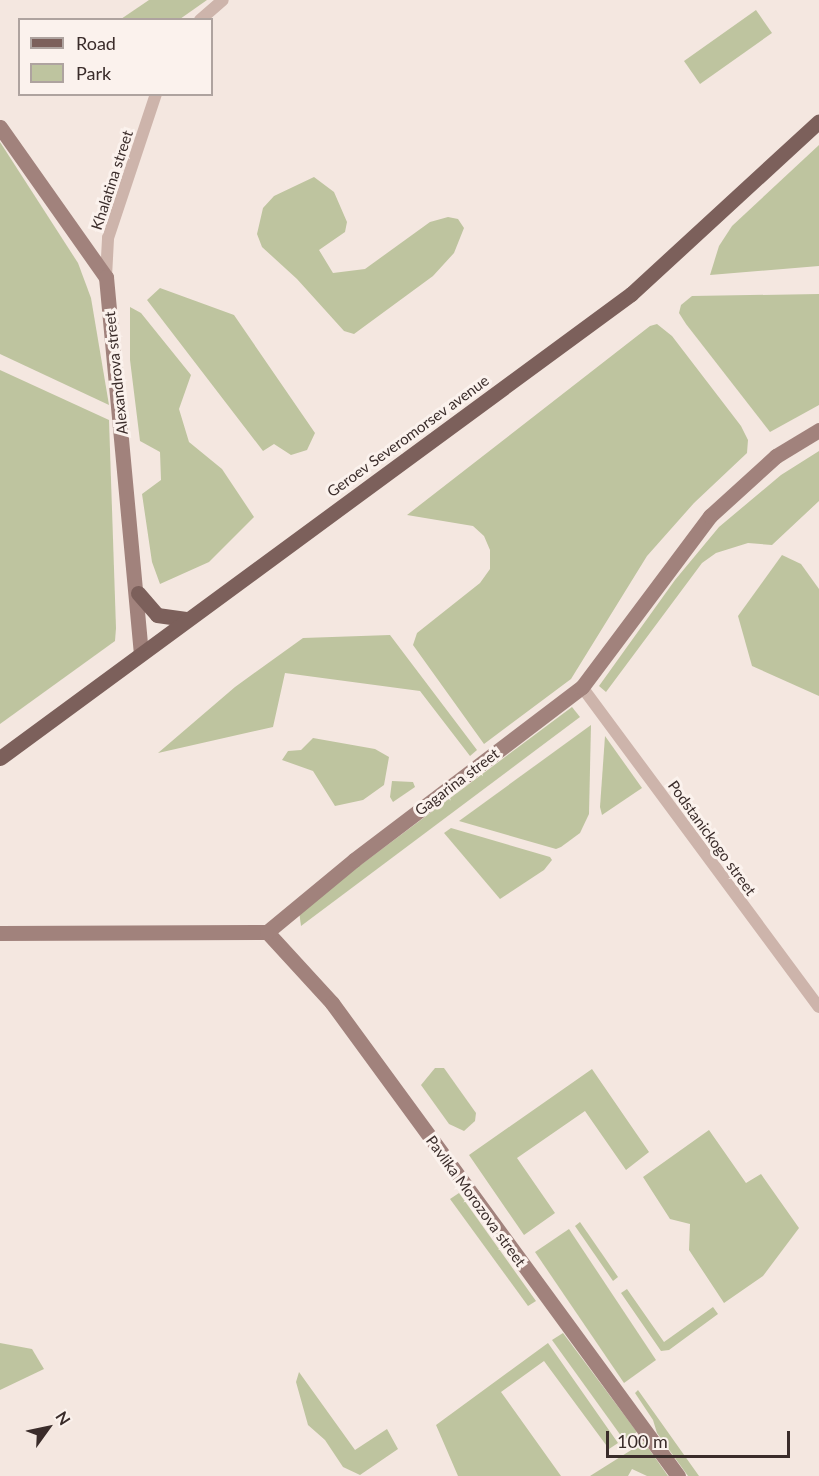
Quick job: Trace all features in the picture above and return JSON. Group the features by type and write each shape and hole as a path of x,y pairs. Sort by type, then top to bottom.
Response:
{"main road":[{"name":"Geroev Severomorsev avenue","path":"0,758 631,294 819,121"},
{"path":"138,593 157,615 186,619"}],"street":[{"path":"202,18 223,0"},
{"name":"Khalatina street","path":"106,277 108,238 155,96"},
{"name":"Alexandrova street","path":"0,127 106,277 138,593 141,653"},
{"name":"Gagarina street","path":"267,932 354,860 582,687 710,516 776,456 819,430"},
{"name":"Podstanickogo street","path":"582,687 819,1007"},
{"path":"0,933 267,932"},
{"name":"Pavlika Morozova street","path":"267,932 332,1003 678,1476"}],"green space":[{"path":"149,0 207,0 181,18 122,18"},
{"path":"756,10 772,33 700,84 684,61"},
{"path":"0,142 78,263 91,298 109,405 0,354"},
{"path":"819,145 819,266 710,275 719,246 732,226"},
{"path":"314,177 334,192 347,222 345,232 319,250 333,273 365,269 430,222 448,217 458,219 464,228 454,253 433,276 354,334 344,331 297,279 262,247 257,234 263,208 274,196"},
{"path":"160,288 234,315 315,433 307,450 291,455 274,444 263,451 147,300"},
{"path":"819,294 819,405 770,432 686,324 679,313 681,305 692,296"},
{"path":"130,307 141,313 191,375 179,409 189,442 222,469 254,517 209,562 160,584 152,562 142,494 161,480 160,452 140,441 130,360"},
{"path":"657,324 672,336 741,426 748,440 747,453 694,503 647,556 571,679 484,744 413,645 417,633 480,583 490,569 490,550 484,536 473,526 407,515 650,326"},
{"path":"0,370 109,420 116,628 115,641 0,724"},
{"path":"819,451 819,501 772,545 748,543 716,553 702,563 606,692 599,686 675,580 719,527 781,475"},
{"path":"782,555 801,564 819,589 819,696 752,666 738,616"},
{"path":"390,635 477,750 470,756 420,691 285,673 273,727 158,753 235,687 303,638"},
{"path":"572,707 580,717 301,926 299,911"},
{"path":"591,725 589,814 580,833 561,847 556,849 459,821"},
{"path":"605,736 642,788 602,815 600,807"},
{"path":"313,738 375,749 389,757 384,785 363,800 335,806 313,771 282,760 288,751 301,750"},
{"path":"392,781 413,782 415,787 393,802 390,797"},
{"path":"451,828 550,857 552,860 544,870 500,899 444,833"},
{"path":"435,1068 444,1068 476,1113 475,1121 464,1131 449,1124 421,1085"},
{"path":"592,1069 649,1152 626,1170 585,1111 517,1158 555,1213 524,1235 469,1155"},
{"path":"709,1130 746,1183 761,1174 799,1228 763,1276 724,1303 689,1250 690,1224 670,1219 643,1177"},
{"path":"459,1193 536,1301 528,1306 450,1199"},
{"path":"580,1222 618,1277 613,1281 575,1226"},
{"path":"569,1229 656,1360 624,1383 535,1252"},
{"path":"627,1289 664,1342 713,1307 718,1314 669,1350 661,1351 621,1293"},
{"path":"563,1333 637,1432 624,1440 552,1340"},
{"path":"0,1343 32,1349 44,1369 0,1390"},
{"path":"548,1343 618,1443 609,1449 544,1361 501,1392 561,1476 458,1476 436,1425"},
{"path":"299,1372 355,1450 387,1429 398,1449 360,1475 343,1467 325,1440 308,1425 296,1382"},
{"path":"638,1390 699,1476 688,1476 657,1433 653,1420 635,1393"},
{"path":"644,1442 668,1476 647,1476 632,1469 628,1476 590,1476"}]}
